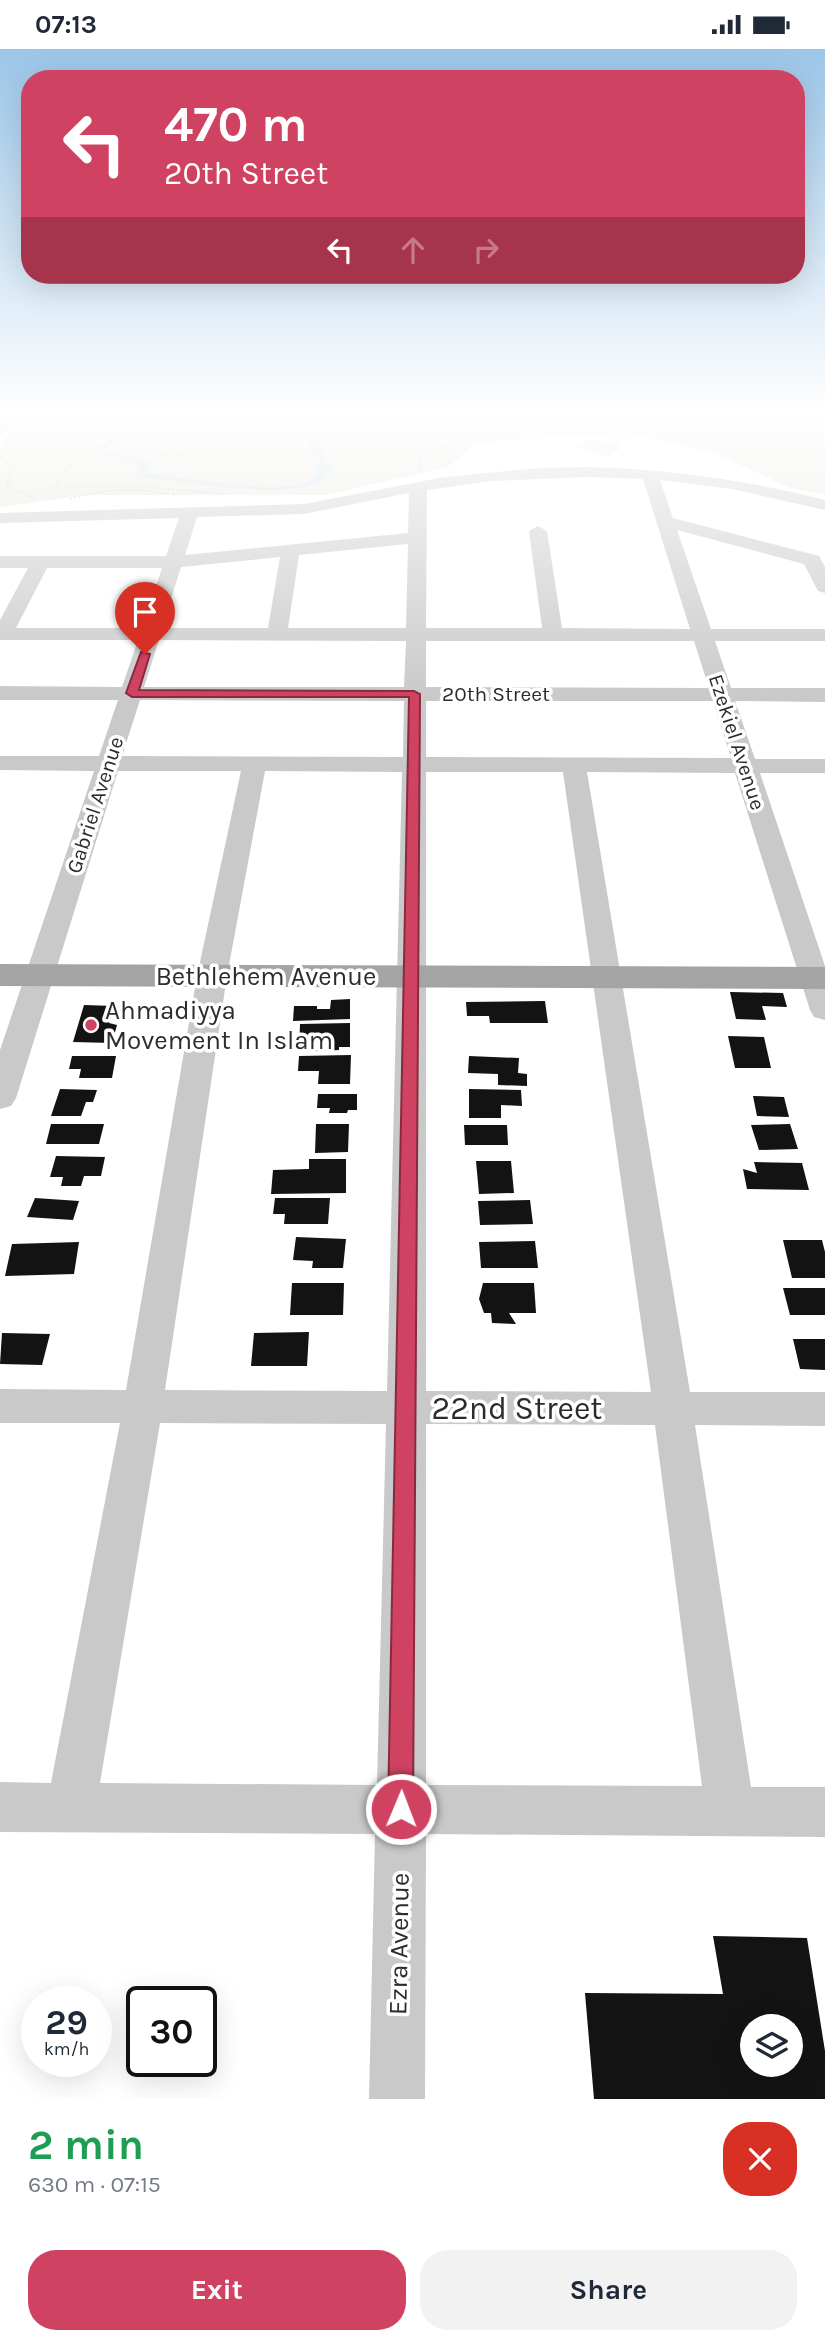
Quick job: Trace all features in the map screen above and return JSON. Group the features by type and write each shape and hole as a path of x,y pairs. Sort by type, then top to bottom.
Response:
{"main road":[{"name":"Bethlehem Avenue","path":"0,975 606,977 821,988"}],"street":[{"path":"0,518 149,508"},
{"name":"Gabriel Avenue","path":"0,1098 174,562 186,508"},
{"path":"265,508 309,508"},
{"name":"Ezra Avenue","path":"397,2099 418,508"},
{"name":"Ezekiel Avenue","path":"659,508 821,988"},
{"path":"665,521 812,560 825,587"},
{"path":"538,531 552,635"},
{"path":"0,562 174,562 417,538"},
{"path":"276,635 290,551"},
{"path":"40,562 2,634 825,635"},
{"name":"20th Street","path":"0,693 825,695"},
{"path":"0,763 825,766"},
{"path":"71,1807 143,1406 212,976 254,764"},
{"path":"574,765 673,1408 730,1811"},
{"name":"22nd Street","path":"0,1406 825,1409"},
{"path":"0,1807 825,1812"}],"building":[{"path":"730,992 783,993 787,1007 762,1006 766,1020 736,1019"},
{"path":"350,999 350,1019 293,1021 294,1006 330,1009 331,1000"},
{"path":"545,1001 548,1023 490,1023 489,1016 467,1016 466,1002"},
{"path":"84,1005 114,1006 109,1023 117,1025 112,1043 73,1042"},
{"path":"350,1023 350,1047 299,1052 300,1024"},
{"path":"728,1036 764,1037 771,1068 735,1068"},
{"path":"351,1055 350,1084 318,1084 319,1071 298,1071 299,1056"},
{"path":"72,1056 116,1056 112,1078 79,1078 81,1069 69,1069"},
{"path":"469,1056 519,1058 518,1073 527,1074 527,1086 498,1085 498,1074 468,1073"},
{"path":"60,1089 97,1090 93,1102 86,1102 81,1116 51,1116"},
{"path":"469,1089 521,1090 522,1106 501,1105 501,1118 469,1118"},
{"path":"318,1094 357,1094 357,1110 329,1113 330,1108 317,1108"},
{"path":"753,1096 784,1097 789,1117 757,1116"},
{"path":"51,1124 104,1124 99,1144 46,1144"},
{"path":"316,1124 349,1124 348,1152 315,1153"},
{"path":"790,1124 798,1149 759,1150 751,1125"},
{"path":"464,1125 507,1125 508,1145 465,1145"},
{"path":"56,1156 105,1157 101,1176 84,1176 81,1186 61,1186 63,1177 50,1177"},
{"path":"309,1159 346,1159 346,1193 271,1194 273,1170 309,1169"},
{"path":"476,1161 511,1161 514,1193 479,1194"},
{"path":"754,1162 802,1163 809,1190 747,1189 743,1169 757,1173"},
{"path":"35,1198 79,1201 73,1220 27,1217"},
{"path":"275,1198 330,1198 328,1224 284,1224 285,1214 273,1214"},
{"path":"530,1200 533,1224 480,1225 478,1201"},
{"path":"296,1237 346,1239 343,1268 312,1268 313,1261 293,1260"},
{"path":"783,1240 822,1240 825,1278 792,1278"},
{"path":"535,1241 538,1268 481,1268 479,1242"},
{"path":"79,1242 74,1274 5,1276 12,1244"},
{"path":"292,1283 344,1283 343,1315 290,1315"},
{"path":"483,1283 534,1283 536,1313 509,1313 516,1324 492,1323 491,1313 484,1313 479,1299"},
{"path":"783,1288 825,1288 825,1315 790,1315"},
{"path":"309,1332 307,1366 251,1366 254,1333"},
{"path":"2,1333 50,1334 42,1365 0,1364"},
{"path":"793,1339 825,1339 825,1370 800,1369"},
{"path":"713,1936 807,1938 825,2051 825,2099 594,2099 585,1993 723,1994"}],"place":[{"name":"Ahmadiyya Movement In Islam","path":"91,1025"}],"route":[{"path":"145,654 132,693 414,694 401,1809"}]}
